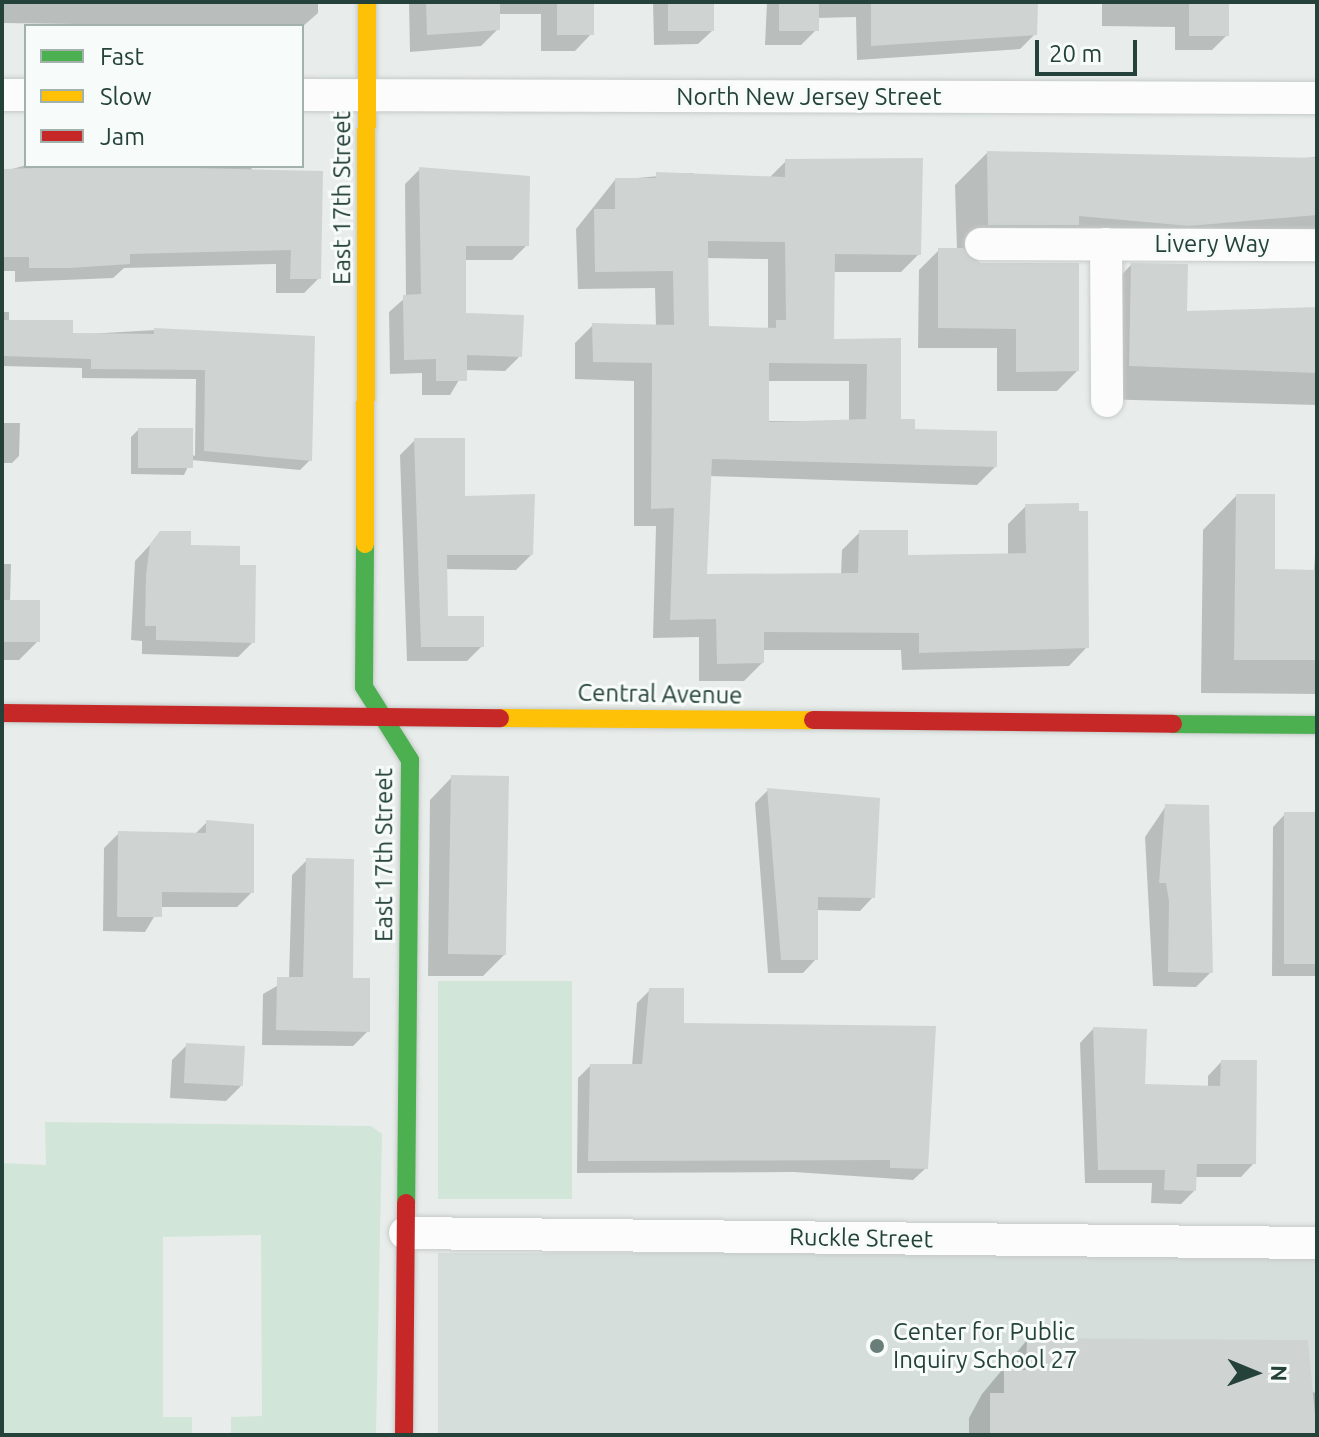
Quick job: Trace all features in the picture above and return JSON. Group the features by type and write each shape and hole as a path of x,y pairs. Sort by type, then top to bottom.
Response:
{"street":[{"name":"East 17th Street","path":"367,2 364,687 410,760 404,1435"},
{"path":"2,95 24,95"},
{"name":"North New Jersey Street","path":"304,95 1317,98"},
{"name":"Livery Way","path":"981,244 1317,245"},
{"path":"1106,244 1107,401"},
{"name":"Central Avenue","path":"2,713 1317,725"},
{"name":"Ruckle Street","path":"405,1233 1317,1243"}],"shaded area":[{"name":"Center for Public Inquiry School 27","path":"438,1253 1317,1253 1317,1435 438,1435"}],"green space":[{"path":"438,981 572,981 572,1199 438,1199"},
{"path":"45,1122 371,1126 382,1134 376,1435 231,1435 231,1417 262,1416 261,1235 163,1237 163,1417 192,1417 192,1435 2,1435 2,1163 46,1165"}],"building":[{"path":"426,2 500,2 500,30 427,35"},
{"path":"557,2 594,2 594,35 557,35"},
{"path":"668,2 714,2 714,31 668,31"},
{"path":"779,2 819,2 819,31 779,31"},
{"path":"871,2 1038,2 1037,35 871,46"},
{"path":"1189,2 1229,2 1229,36 1189,36"},
{"path":"987,151 1317,158 1317,215 1189,226 1079,216 1079,225 988,225"},
{"path":"923,158 921,255 835,254 834,339 901,338 901,419 915,419 915,429 997,431 997,467 712,459 707,574 858,573 859,530 908,530 908,555 1026,553 1025,504 1079,503 1079,511 1088,511 1089,648 919,653 919,633 764,632 764,663 717,664 716,619 670,620 674,508 651,509 652,363 593,362 592,323 674,325 673,271 595,272 594,209 615,209 615,178 656,178 656,172 785,177 785,159","holes":["708,241 785,242 786,320 776,320 776,328 709,326","769,363 867,364 866,419 769,422"]},
{"path":"419,167 530,176 529,246 466,246 466,313 524,315 522,357 467,355 467,381 436,381 436,359 404,360 403,295 421,294"},
{"path":"2,169 323,171 321,279 290,279 291,250 130,254 130,264 29,268 29,257 2,257"},
{"path":"938,248 963,248 981,263 1079,263 1079,371 1016,372 1016,329 938,328"},
{"path":"1131,263 1188,264 1187,311 1317,307 1317,373 1129,366"},
{"path":"2,320 73,320 73,333 154,334 154,328 315,336 312,461 204,451 205,370 91,369 91,359 2,356"},
{"path":"138,428 193,428 193,468 138,468"},
{"path":"414,438 465,438 465,496 535,494 533,555 447,555 448,616 484,616 484,647 421,647"},
{"path":"1236,494 1275,494 1275,569 1317,570 1317,660 1234,660"},
{"path":"160,531 191,531 191,545 240,546 240,565 256,565 255,643 156,640 156,626 145,626 146,575 150,544"},
{"path":"2,600 40,600 40,642 2,642"},
{"path":"451,775 509,776 506,955 448,954"},
{"path":"767,788 880,798 875,898 818,897 818,960 781,960"},
{"path":"1165,804 1209,805 1213,973 1168,972 1169,901 1166,883 1159,883"},
{"path":"1284,812 1317,812 1317,964 1284,964"},
{"path":"206,820 254,824 254,893 162,892 162,917 117,917 118,831 206,833"},
{"path":"306,858 354,859 353,978 370,978 370,1032 276,1030 277,977 303,977"},
{"path":"649,988 684,988 684,1023 936,1026 928,1169 890,1168 890,1160 588,1161 590,1064 642,1064"},
{"path":"1093,1027 1147,1029 1145,1084 1220,1086 1221,1060 1257,1060 1256,1164 1197,1164 1196,1191 1164,1190 1165,1170 1098,1170"},
{"path":"186,1043 245,1046 243,1086 184,1083"},
{"path":"1027,1338 1308,1340 1317,1435 990,1435 990,1393 1004,1393 1004,1370 1026,1370"}],"traffic: fast":[{"path":"365,544 364,687 410,760 406,1203"},
{"path":"1173,724 1317,725"}],"traffic: slow":[{"path":"365,544 367,2"},
{"path":"500,718 813,720"}],"traffic: jam":[{"path":"2,713 500,718"},
{"path":"813,720 1173,724"},
{"path":"404,1435 406,1203"}],"place":[{"name":"Center for Public Inquiry School 27","path":"877,1346"}]}
